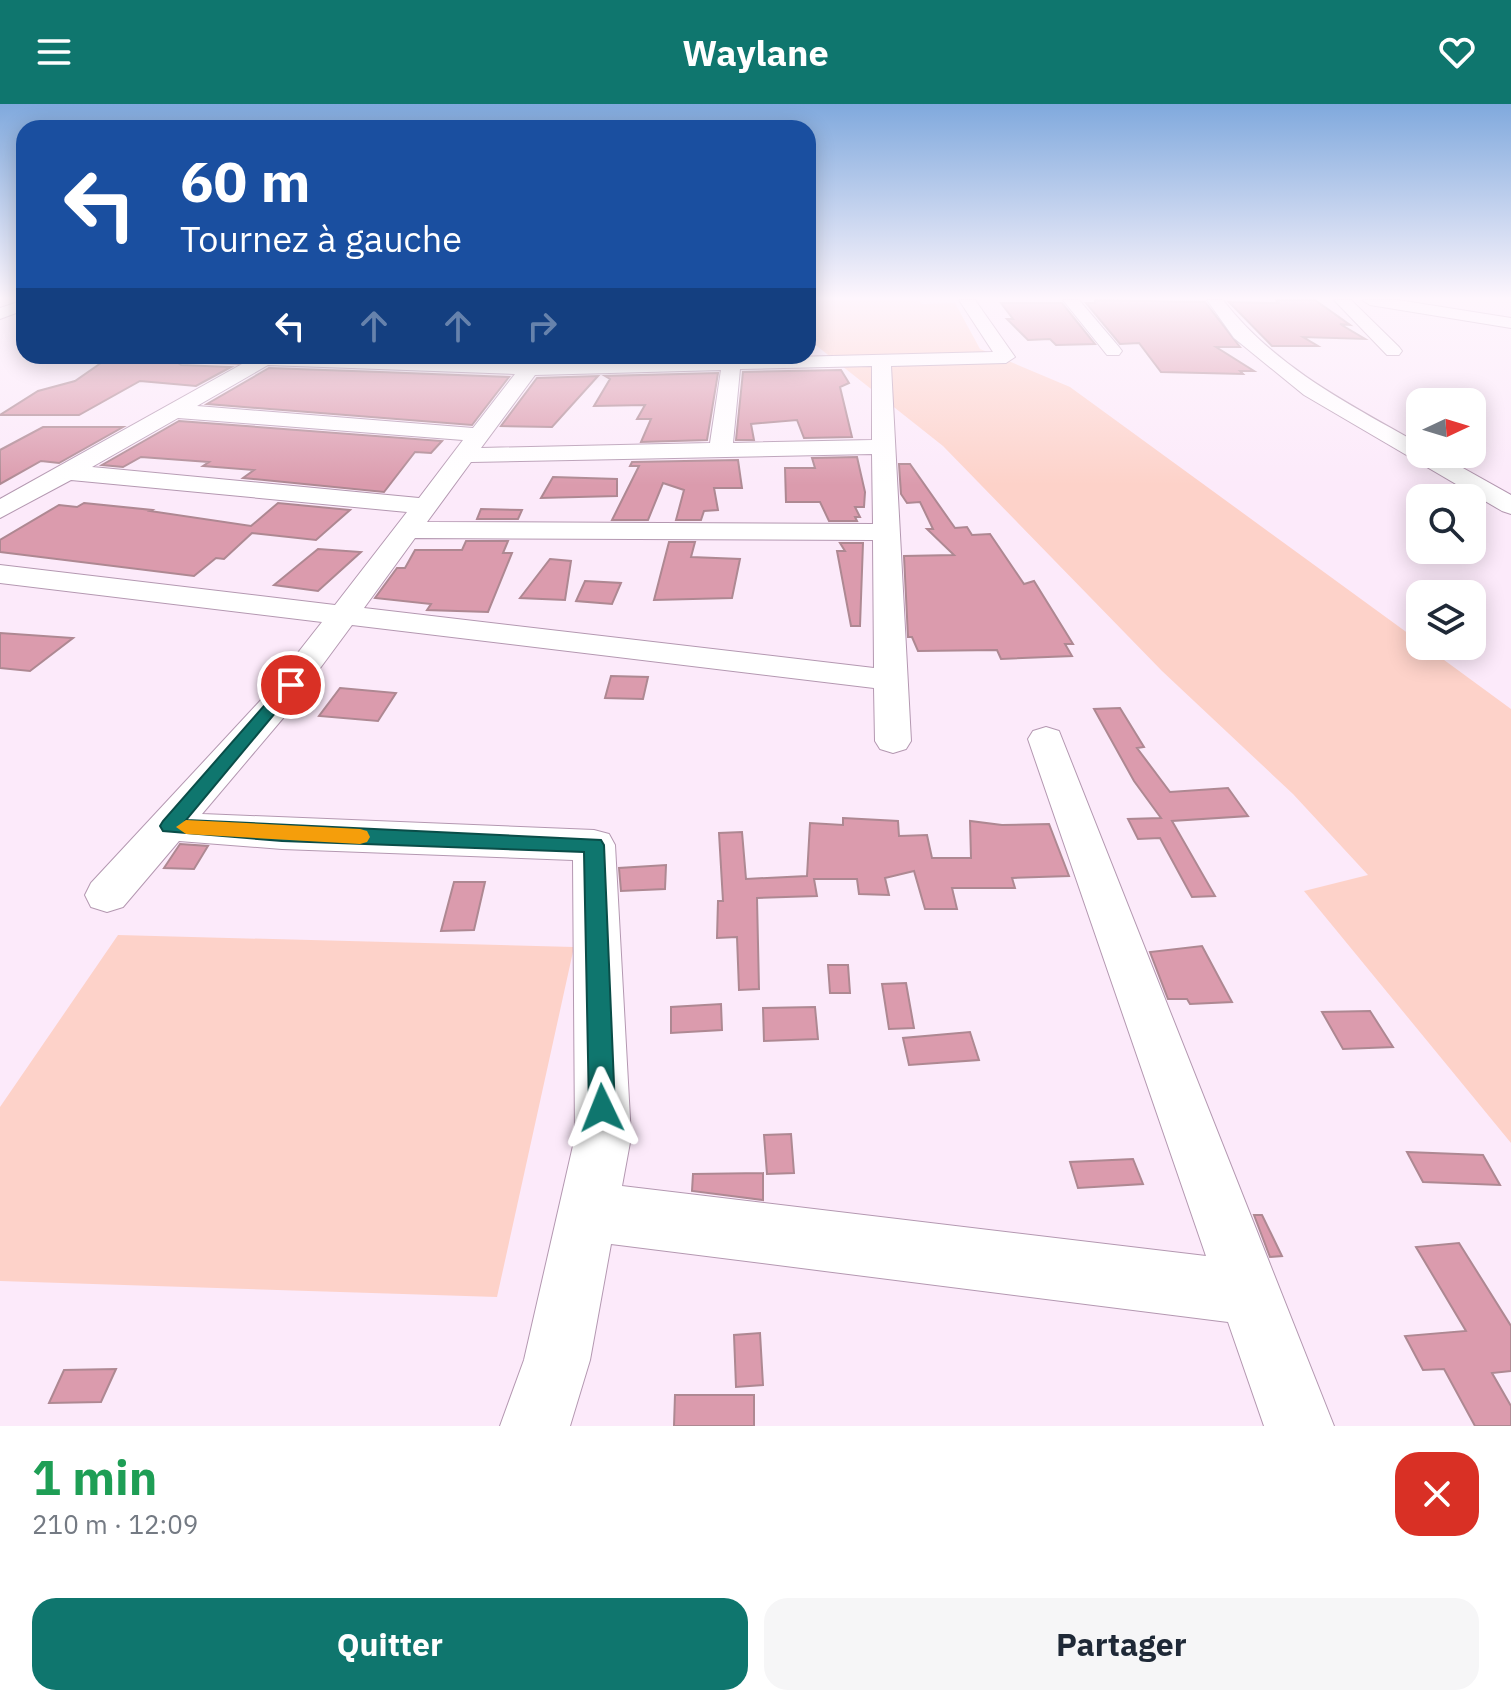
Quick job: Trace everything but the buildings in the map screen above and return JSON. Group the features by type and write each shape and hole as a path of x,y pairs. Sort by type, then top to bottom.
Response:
{"street":[{"path":"881,362 893,741"},
{"path":"1274,362 1311,391 1511,506"},
{"path":"0,510 256,364"},
{"path":"107,895 272,709 533,364"},
{"path":"721,450 731,364"},
{"path":"176,411 471,445 721,450 885,447"},
{"path":"67,472 426,506"},
{"path":"408,530 886,532"},
{"path":"0,574 891,680"},
{"path":"1046,739 1299,1426"},
{"path":"170,826 282,834 594,845 603,1137 557,1360 535,1426"},
{"path":"587,1211 1249,1293"}],"shaded area":[{"path":"837,362 1010,362 1070,387 1406,632 1406,660 1444,660 1511,709 1511,1143 1304,891 1368,875 1293,794 1162,671 943,446"},
{"path":"118,935 574,947 497,1297 0,1281 0,1107"}],"slow traffic":[{"path":"186,827 360,837"}],"route":[{"path":"291,685 170,826 282,834 594,845 602,1108"}]}
